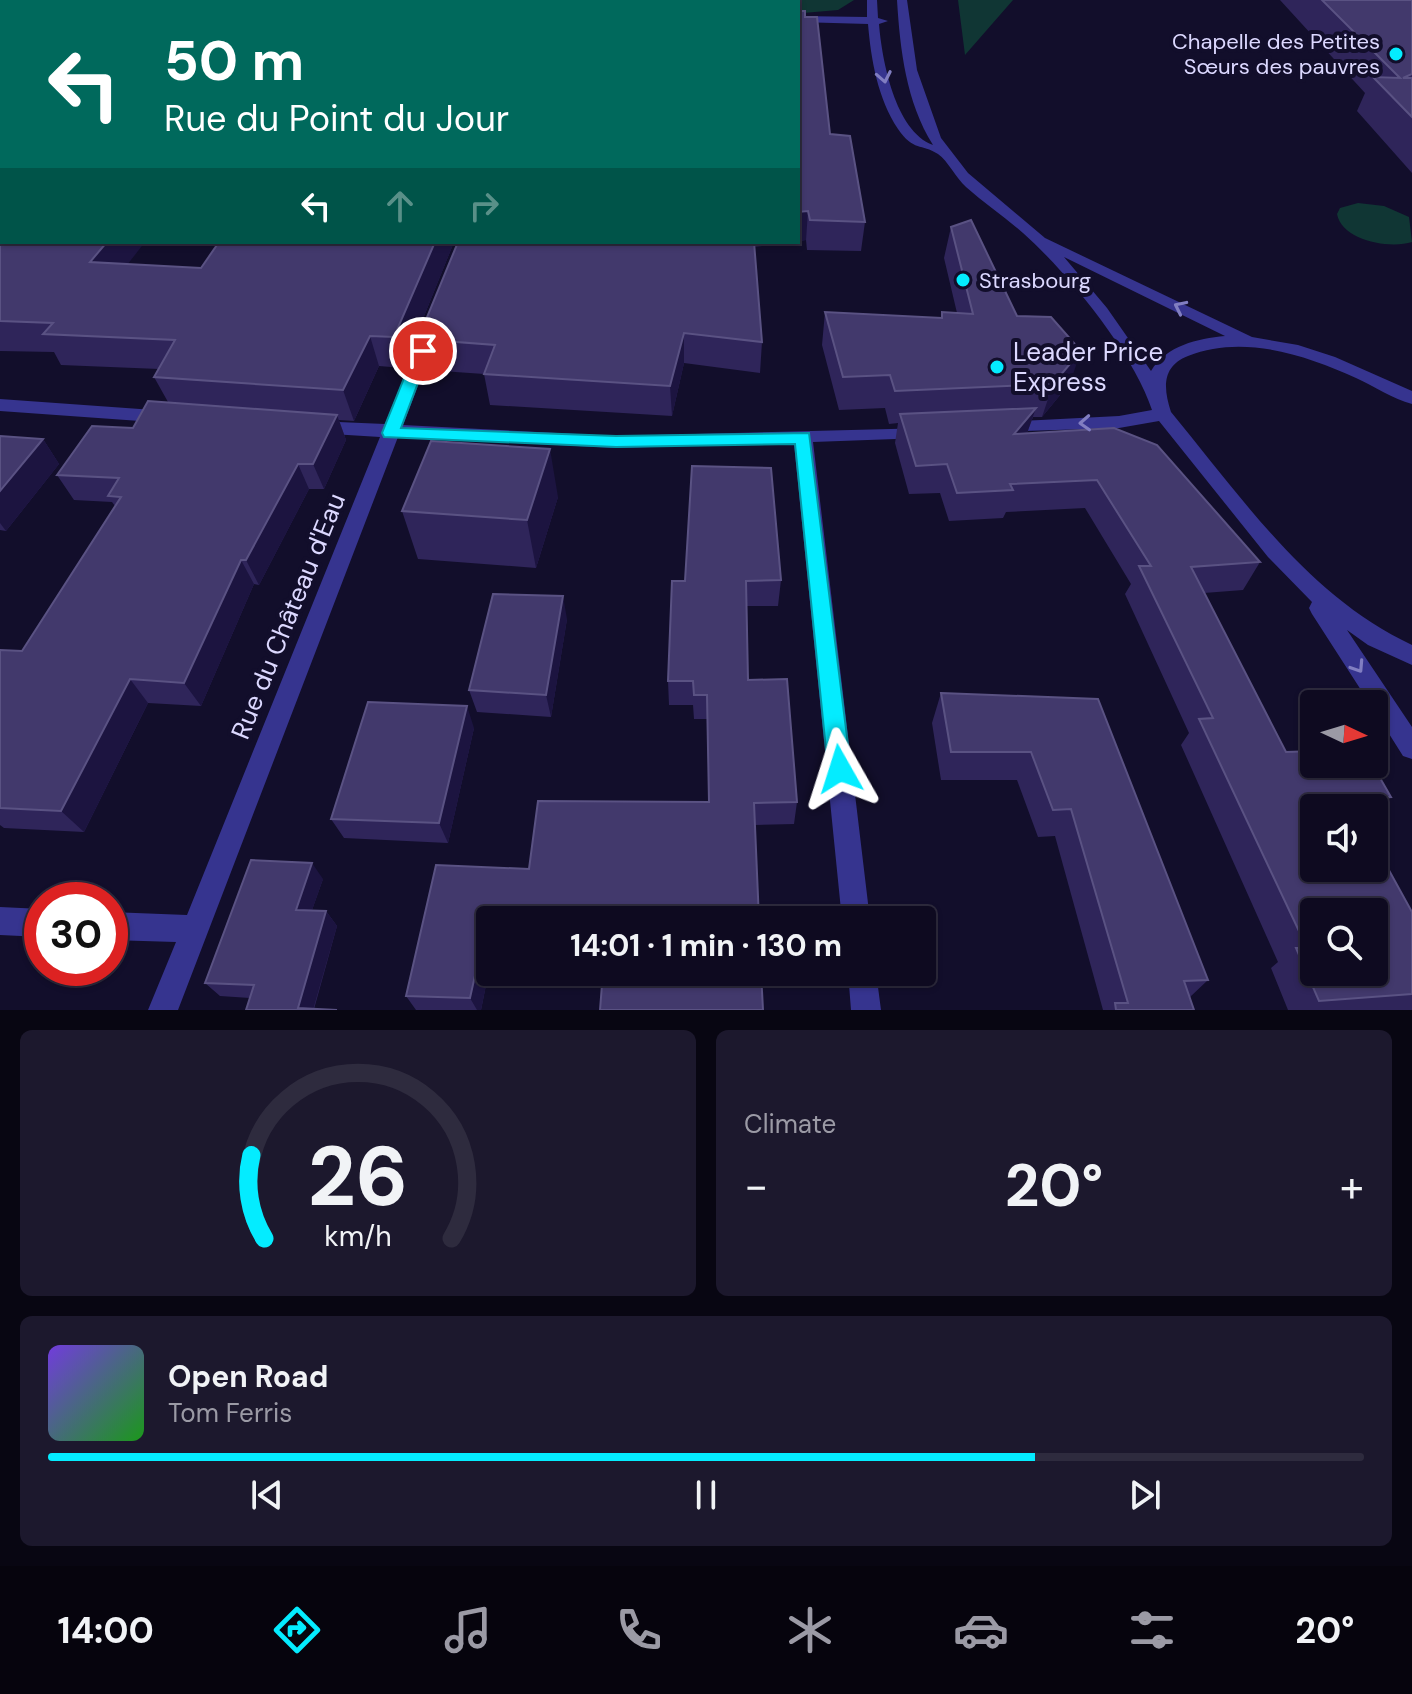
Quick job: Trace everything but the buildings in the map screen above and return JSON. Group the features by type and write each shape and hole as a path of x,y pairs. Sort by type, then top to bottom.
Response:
{"street":[{"path":"872,0 872,21 888,96 916,142 944,152"},
{"path":"902,0 909,74 944,152 962,175 1038,239 1118,334 1154,390 1163,414 1300,578 1339,616 1412,655"},
{"path":"800,19 903,21"},
{"path":"1038,239 1250,341 1323,358 1412,398"},
{"name":"Rue du Château d'Eau","path":"163,1010 442,301"},
{"path":"1154,390 1157,370 1167,358 1184,350 1250,341"},
{"path":"0,405 192,418"},
{"path":"977,429 1119,422 1163,414"},
{"path":"299,426 390,433 616,442 803,438 945,430"},
{"path":"803,438 854,906"},
{"path":"1300,578 1412,748"},
{"path":"0,921 24,922"},
{"path":"128,927 195,929"},
{"path":"863,986 866,1010"}],"green space":[{"path":"800,0 854,0 838,10 800,12"},
{"path":"958,0 1013,0 965,55"},
{"path":"1358,203 1384,206 1409,217 1412,242 1392,244 1368,241 1348,231 1337,214 1340,208"}],"place":[{"name":"Chapelle des Petites Sœurs des pauvres","path":"1396,54"},
{"name":"Strasbourg","path":"963,280"},
{"name":"Leader Price Express","path":"997,367"}],"route":[{"path":"423,351 390,433 616,442 803,438 840,769"}]}
